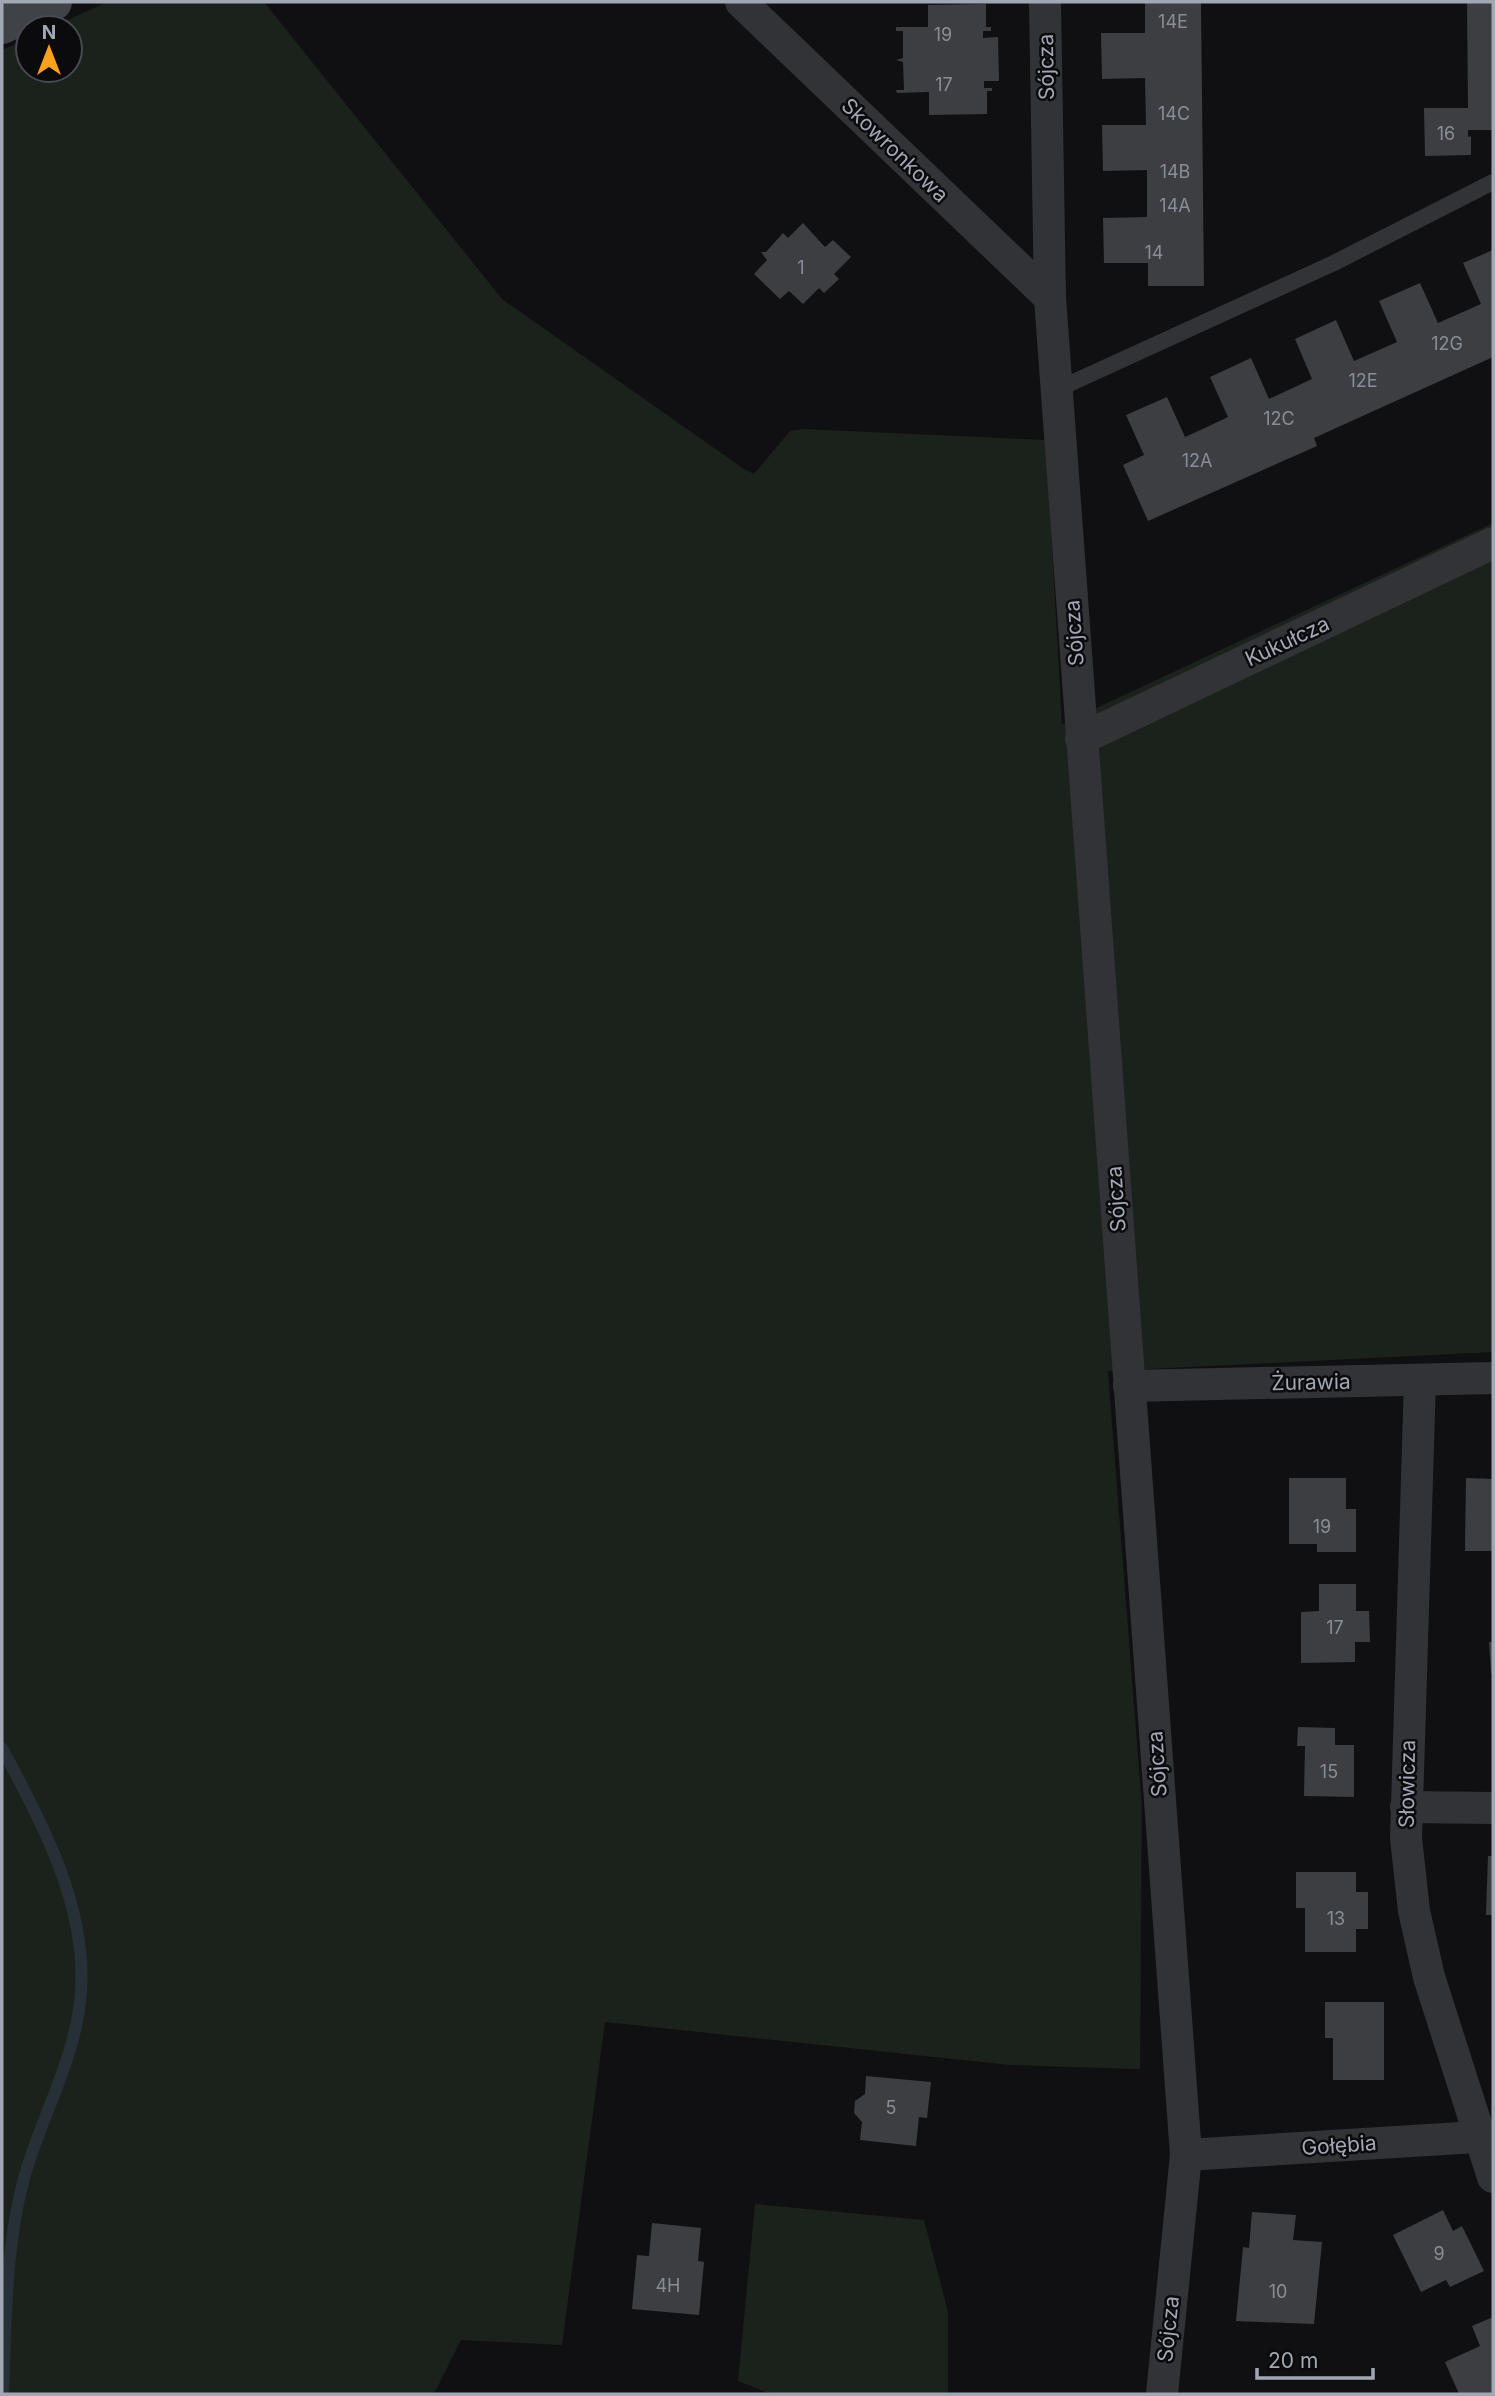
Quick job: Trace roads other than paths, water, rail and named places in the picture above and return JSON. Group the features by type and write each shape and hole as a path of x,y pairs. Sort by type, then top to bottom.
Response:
{"main road":[{"path":"2,25 53,2"}],"street":[{"name":"Skowronkowa","path":"741,2 1049,298"},
{"name":"Sójcza","path":"1045,2 1049,298 1186,2155 1162,2394"},
{"name":"Kukułcza","path":"1082,739 1493,543"},
{"name":"Żurawia","path":"1129,1386 1493,1378"},
{"name":"Słowicza","path":"1420,1380 1406,1807 1414,1911 1429,1978 1485,2136 1493,2177"},
{"path":"1406,1807 1493,1808"},
{"name":"Gołębia","path":"1186,2155 1485,2136"}],"lane":[{"path":"1056,390 1334,263 1493,182"}],"waterway":[{"path":"2,1748 32,1805 58,1865 77,1927 81,1959 81,1992 73,2037 27,2168 14,2224 6,2309 3,2394"}]}
